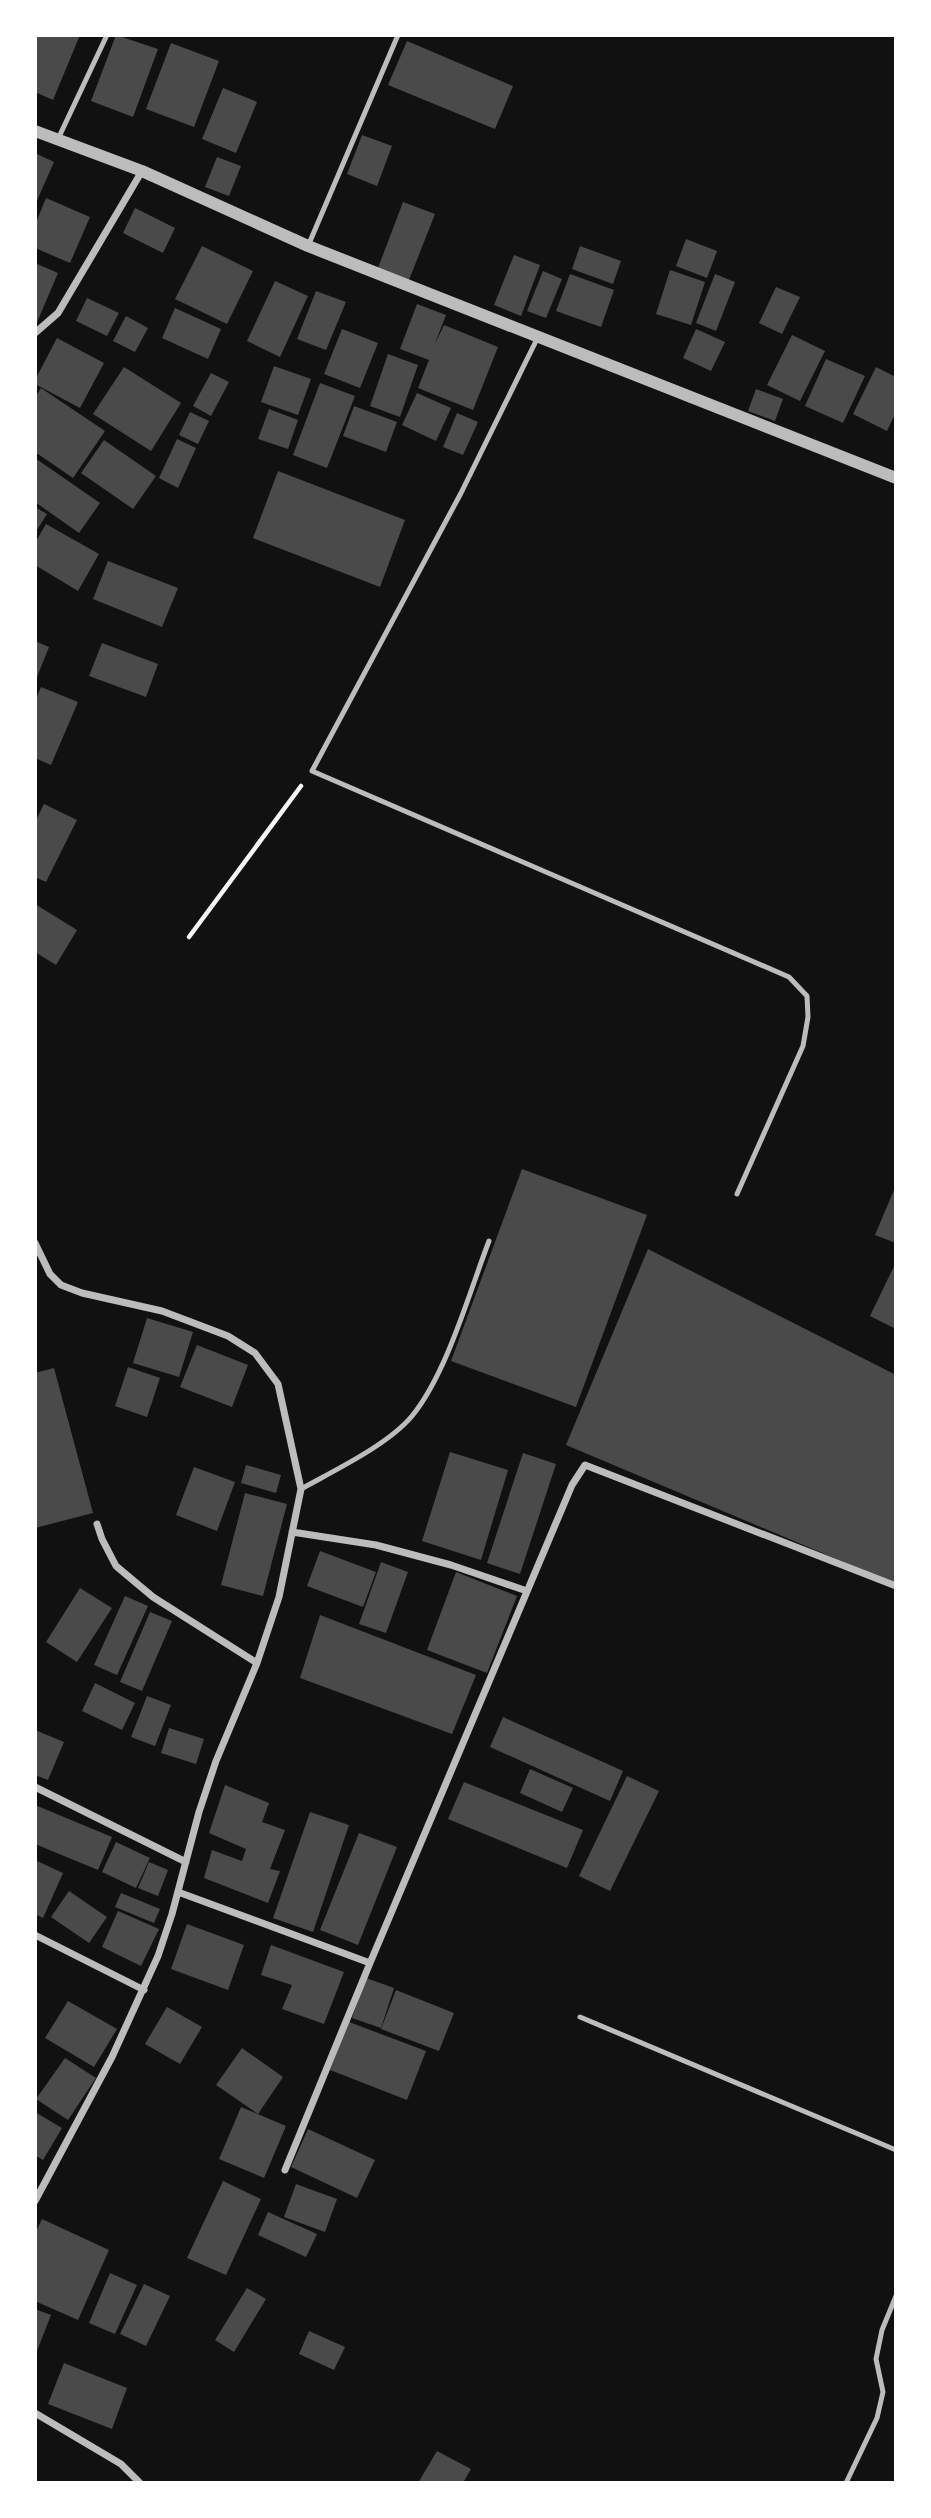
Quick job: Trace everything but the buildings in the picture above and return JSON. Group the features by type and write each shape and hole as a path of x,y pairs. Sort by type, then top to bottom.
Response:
{"street":[{"path":"35,131 142,171 308,246 895,475"},
{"path":"35,333 58,313 142,171"},
{"path":"35,1243 50,1274 61,1284 82,1293 162,1311 228,1336 255,1353 278,1384 300,1489 279,1597 257,1663 216,1761 158,1956 113,2057 35,2201"},
{"path":"285,2170 572,1485 585,1465 896,1586"},
{"path":"97,1524 116,1566 153,1597 257,1663"},
{"path":"292,1532 376,1545 451,1565 527,1591"},
{"path":"35,1787 186,1862"},
{"path":"177,1892 370,1963"},
{"path":"35,1935 144,1990"},
{"path":"35,2413 121,2464 140,2483"}],"lane":[{"path":"58,139 107,35"},
{"path":"308,246 398,35"},
{"path":"539,335 461,493 312,771 789,977 807,996 808,1017 803,1046 737,1194"},
{"path":"300,1489 352,1461 411,1417 439,1373 489,1241"},
{"path":"580,2017 896,2150"},
{"path":"846,2483 877,2418 883,2392 876,2359 882,2330 896,2296"}],"path":[{"path":"189,937 312,771"}]}
